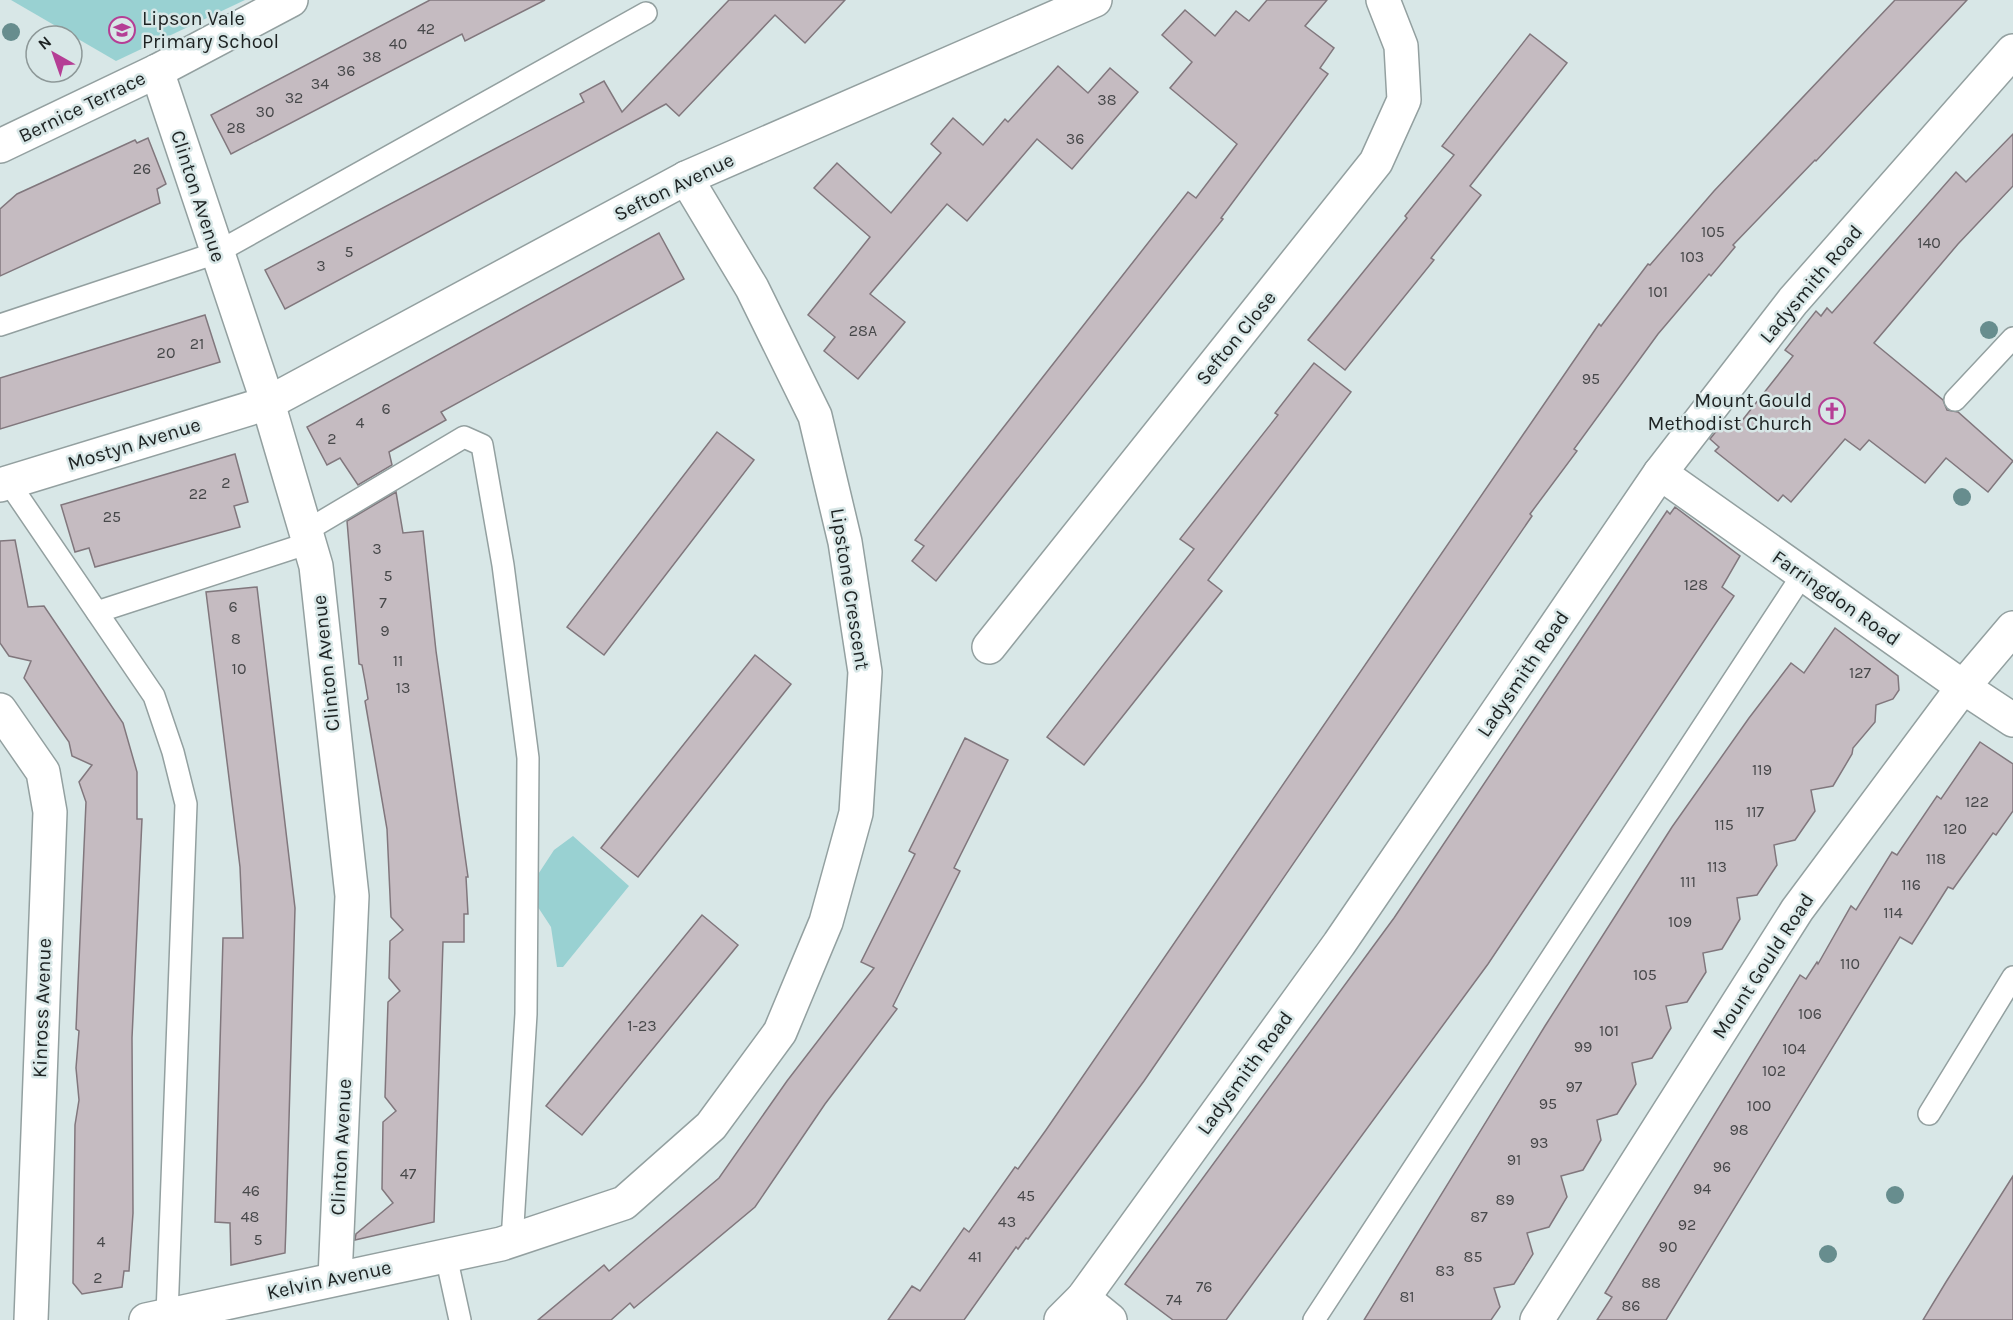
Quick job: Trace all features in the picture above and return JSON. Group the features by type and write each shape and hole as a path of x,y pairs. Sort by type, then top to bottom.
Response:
{"street":[{"name":"Bernice Terrace","path":"0,146 157,71 291,0"},
{"name":"Sefton Avenue","path":"268,403 686,178 1095,0"},
{"name":"Sefton Close","path":"989,647 1376,162 1404,100 1401,46 1383,0"},
{"name":"Ladysmith Road","path":"1072,1309 1339,944 1660,473 1793,301 2013,51"},
{"name":"Clinton Avenue","path":"157,71 268,403 316,566 352,896 335,1278"},
{"name":"Lipstone Crescent","path":"513,1241 624,1203 711,1126 780,1032 826,922 858,802 865,672 845,542 815,416 752,288 686,178"},
{"name":"Mostyn Avenue","path":"4,484 268,403"},
{"name":"Farringdon Road","path":"1660,473 2013,720"},
{"name":"Mount Gould Road","path":"1537,1320 1797,910 1963,687 2013,628"},
{"name":"Kinross Avenue","path":"0,710 43,772 50,812 30,1320"},
{"name":"Kelvin Avenue","path":"157,1318 276,1306 335,1278 513,1241"},
{"path":"1072,1309 1110,1320"}],"lane":[{"path":"0,325 216,253 646,13"},
{"path":"1954,400 2013,338"},
{"path":"97,612 307,537 464,437 482,445 503,565 528,758 526,1014 513,1241"},
{"path":"4,484 97,612 154,696 173,752 186,804 157,1318"},
{"path":"1314,1320 1803,574"},
{"path":"1929,1114 2013,977"},
{"path":"446,1256 460,1320"}],"shaded area":[{"name":"Lipson Vale Primary School","path":"11,0 245,0 116,61 84,42 84,24 52,24"},
{"path":"573,836 629,886 563,967 557,967 551,927 532,898 535,879 554,850"}],"building":[{"path":"430,0 545,0 465,41 462,34 231,154 211,115"},
{"path":"729,0 845,0 805,43 775,15 679,116 666,104 285,309 265,270 584,102 580,94 604,81 622,112"},
{"path":"1267,0 1327,0 1305,26 1334,48 1320,68 1328,74 1221,218 1223,219 936,581 912,561 924,546 915,540 1188,192 1196,198 1237,144 1170,88 1192,62 1162,35 1185,10 1215,36 1236,11 1249,21"},
{"path":"1895,0 1967,0 1816,161 1733,245 1735,247 1711,276 1709,274 1658,334 1574,449 1577,451 1530,514 1532,516 1144,1081 1028,1239 1026,1238 1018,1249 1016,1247 964,1320 888,1320 912,1286 920,1291 964,1228 969,1232 1015,1167 1018,1169 1046,1130 1599,324 1601,326 1648,264 1650,265 1714,191"},
{"path":"1530,34 1567,63 1470,186 1481,195 1431,258 1434,260 1345,370 1308,340 1407,218 1405,216 1454,155 1442,146"},
{"path":"1058,66 1088,93 1110,68 1138,92 1072,169 1037,139 967,221 947,204 870,294 905,322 858,379 824,351 835,337 808,315 870,237 814,188 837,163 891,213 941,153 931,144 953,118 983,145 1005,119 1008,122"},
{"path":"2013,134 2013,186 1958,244 1874,343 1943,400 1947,410 1958,412 2013,461 1988,492 1946,458 1925,483 1869,440 1860,450 1845,439 1791,502 1783,495 1778,501 1715,451 1719,447 1710,439 1726,419 1737,427 1793,356 1785,350 1816,311 1821,316 1827,308 1832,313 1956,172 1966,182"},
{"path":"148,138 166,184 157,189 160,203 0,276 0,209 17,194 135,140 137,143"},
{"path":"659,233 684,279 441,412 446,420 389,452 392,465 358,485 340,458 327,465 307,427"},
{"path":"205,315 220,362 0,429 0,378"},
{"path":"1314,363 1351,392 1208,580 1222,591 1084,765 1047,737 1194,549 1180,539 1278,415 1275,413"},
{"path":"717,432 754,460 604,655 567,627"},
{"path":"235,454 248,502 234,506 240,527 95,567 89,548 75,552 61,505"},
{"path":"396,492 403,533 423,531 436,651 468,877 466,877 468,914 464,914 464,942 443,942 434,1222 355,1240 356,1234 393,1203 382,1189 383,1122 396,1111 385,1097 388,1002 400,991 389,978 390,941 403,930 391,917 387,829 365,701 368,699 365,681 362,665 359,664 347,521"},
{"path":"1675,507 1740,556 1722,587 1734,596 1488,964 1226,1320 1173,1320 1125,1284 1394,918 1667,511 1670,514"},
{"path":"15,540 28,607 44,606 123,723 137,772 137,819 142,819 132,1038 133,1213 129,1271 124,1271 122,1287 82,1294 73,1283 75,1125 79,1100 76,1068 79,1031 76,1029 86,802 79,782 92,765 72,756 69,742 24,678 31,661 9,656 0,643 0,541"},
{"path":"257,587 295,908 285,1253 231,1265 230,1223 215,1222 223,938 243,938 240,867 206,592"},
{"path":"1835,628 1898,676 1899,690 1893,699 1876,705 1875,722 1853,748 1852,754 1833,786 1811,790 1815,811 1795,840 1774,845 1777,865 1757,895 1737,898 1740,919 1722,949 1703,953 1706,972 1687,1002 1666,1006 1671,1028 1652,1058 1632,1063 1636,1084 1617,1114 1597,1120 1601,1140 1583,1170 1561,1176 1567,1197 1549,1227 1527,1233 1533,1254 1514,1284 1494,1288 1500,1307 1491,1320 1364,1320 1545,1026 1672,827 1791,663 1804,673"},
{"path":"755,655 791,684 638,877 601,848"},
{"path":"965,738 1008,760 954,868 960,871 893,1006 897,1009 825,1104 755,1207 634,1308 630,1303 611,1320 538,1320 604,1265 609,1271 719,1178 787,1081 874,968 861,962 915,854 909,851"},
{"path":"1980,742 2013,764 2013,811 1996,835 1993,833 1953,889 1948,887 1912,944 1900,937 1666,1320 1597,1320 1612,1297 1605,1293 1800,975 1806,979 1817,962 1818,964 1851,906 1856,910 1892,852 1897,855 1937,796 1941,799"},
{"path":"702,915 738,945 582,1135 546,1106"},
{"path":"2013,1176 2013,1320 1923,1320 1946,1282"}],"place":[{"name":"Lipson Vale Primary School","path":"122,30"},
{"name":"Mount Gould Methodist Church","path":"1832,411"}]}
